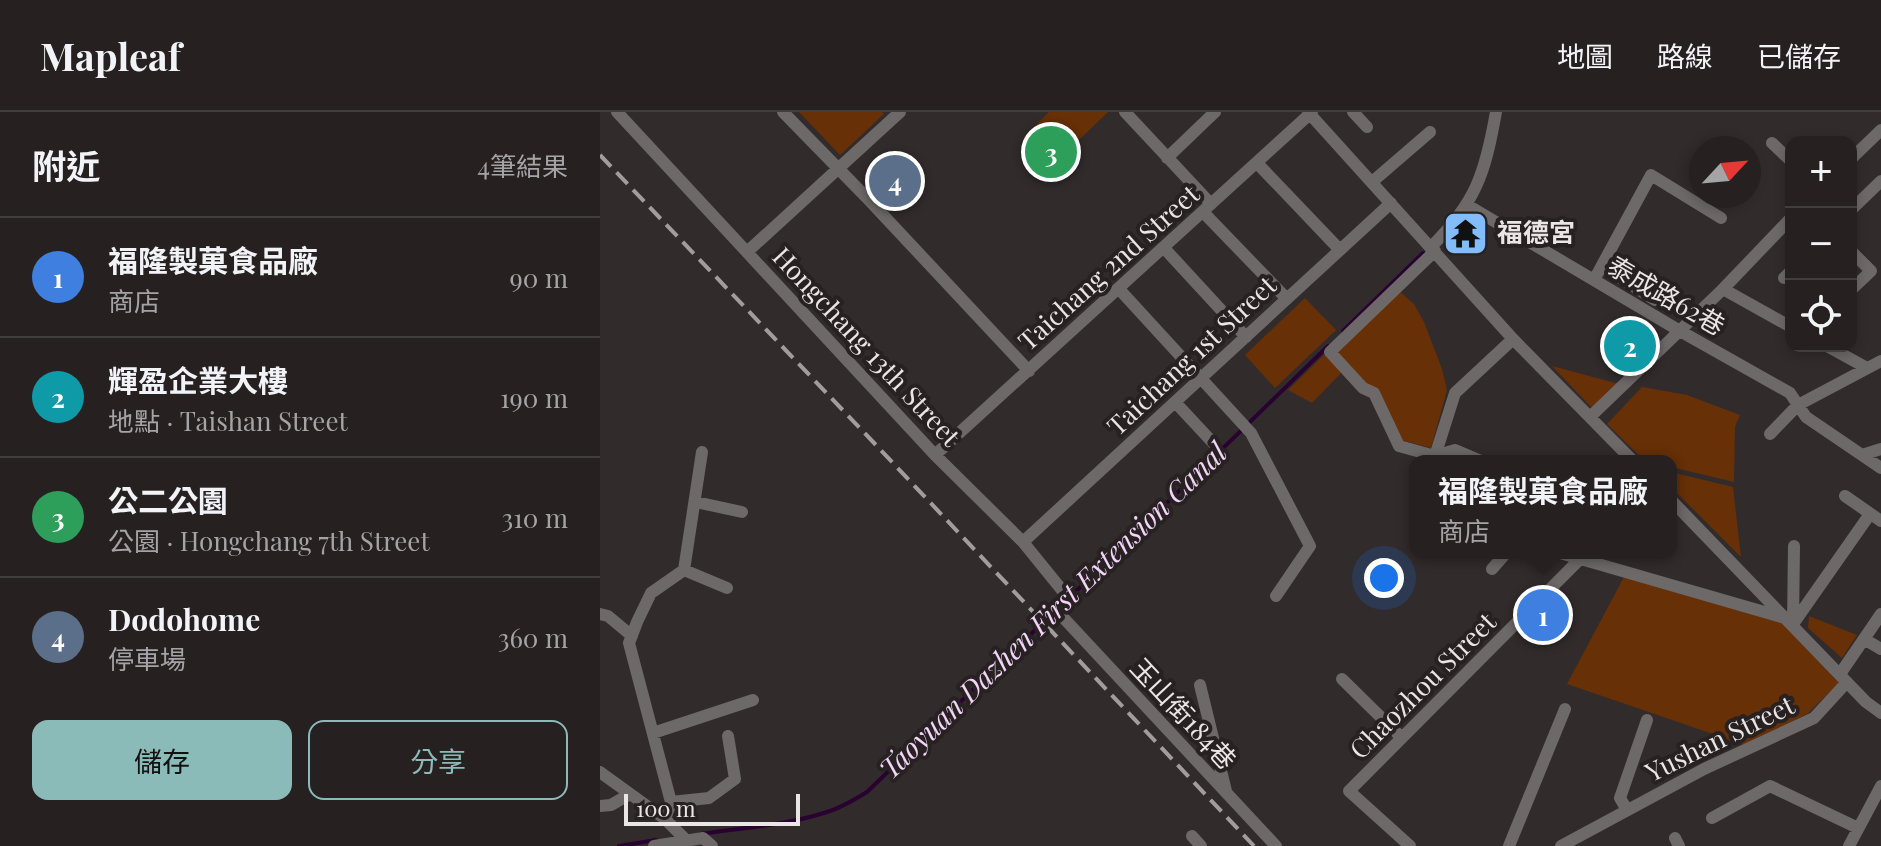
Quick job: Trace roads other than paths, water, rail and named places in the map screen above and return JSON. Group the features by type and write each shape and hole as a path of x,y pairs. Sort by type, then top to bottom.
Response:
{"street":[{"name":"Hongchang 13th Street","path":"617,112 935,455 1023,542 1068,597 1058,612"},
{"path":"783,112 1029,371"},
{"path":"1125,112 1287,299"},
{"path":"1167,158 1215,112"},
{"path":"1353,112 1367,127"},
{"path":"1431,455 1399,446 1374,393 1363,388 1330,352 1451,226 1467,205 1480,181 1496,112"},
{"path":"747,252 896,113"},
{"path":"1310,113 1513,339 1627,455"},
{"name":"Taichang 2nd Street","path":"935,455 1310,113"},
{"path":"1857,153 1881,130"},
{"path":"1372,182 1430,132"},
{"path":"1772,143 1785,155"},
{"path":"1257,163 1340,250"},
{"path":"1594,280 1651,175 1721,218"},
{"path":"1853,208 1881,181"},
{"name":"Taichang 1st Street","path":"1023,542 1391,203"},
{"name":"泰成路62巷","path":"1467,205 1790,393 1806,417 1881,468"},
{"path":"1590,417 1723,289 1785,224"},
{"path":"1164,248 1246,337"},
{"path":"1857,257 1871,271 1857,284"},
{"path":"1602,266 1655,300"},
{"path":"1119,289 1245,427 1310,546 1276,596"},
{"path":"1723,289 1785,324"},
{"path":"1435,455 1455,393 1513,339"},
{"path":"1838,352 1867,368"},
{"path":"1770,434 1798,405 1881,361"},
{"path":"1175,402 1215,445"},
{"path":"1862,455 1881,449"},
{"path":"1438,455 1455,450 1467,455"},
{"path":"665,819 671,802 629,643 651,593 684,570 702,452"},
{"path":"1790,622 1875,518 1845,496"},
{"path":"696,502 742,512"},
{"path":"1677,506 1866,702 1881,713"},
{"path":"1790,622 1794,546"},
{"path":"1492,569 1501,559"},
{"name":"Chaozhou Street","path":"1410,846 1349,791 1580,559"},
{"path":"1592,559 1790,622"},
{"path":"684,570 727,588"},
{"name":"玉山街184巷","path":"1058,612 1276,846"},
{"path":"600,614 608,616 632,636"},
{"name":"Yushan Street","path":"1561,846 1704,769 1814,718 1844,678 1881,614"},
{"path":"1864,639 1881,649"},
{"path":"1342,679 1402,738"},
{"path":"1200,685 1226,793"},
{"path":"653,733 753,700"},
{"path":"1509,846 1565,709"},
{"path":"1627,810 1620,798 1647,720"},
{"path":"671,802 709,798 735,779 728,736"},
{"path":"600,772 665,819 686,840"},
{"path":"1712,818 1770,786 1858,828"},
{"path":"1849,846 1858,828 1876,808 1881,786"},
{"path":"600,806 611,805 630,794"},
{"path":"654,846 703,838 712,846"}],"waterway":[{"name":"Taoyuan Dazhen First Extension Canal","path":"1343,331 1423,253"},
{"name":"Taoyuan Dazhen First Extension Canal","path":"1071,596 1328,346"},
{"name":"Taoyuan Dazhen First Extension Canal","path":"700,834 812,816 837,808 867,792 1056,610"},
{"name":"Taoyuan Dazhen First Extension Canal","path":"619,846 656,840"}],"railway":[{"path":"600,155 1254,846"}],"place":[{"name":"公二公園","path":"1051,152"},
{"name":"Dodohome","path":"895,181"},
{"name":"福德宮","path":"1466,233"},
{"name":"輝盈企業大樓","path":"1630,346"},
{"name":"福隆製菓食品廠","path":"1543,615"}]}
